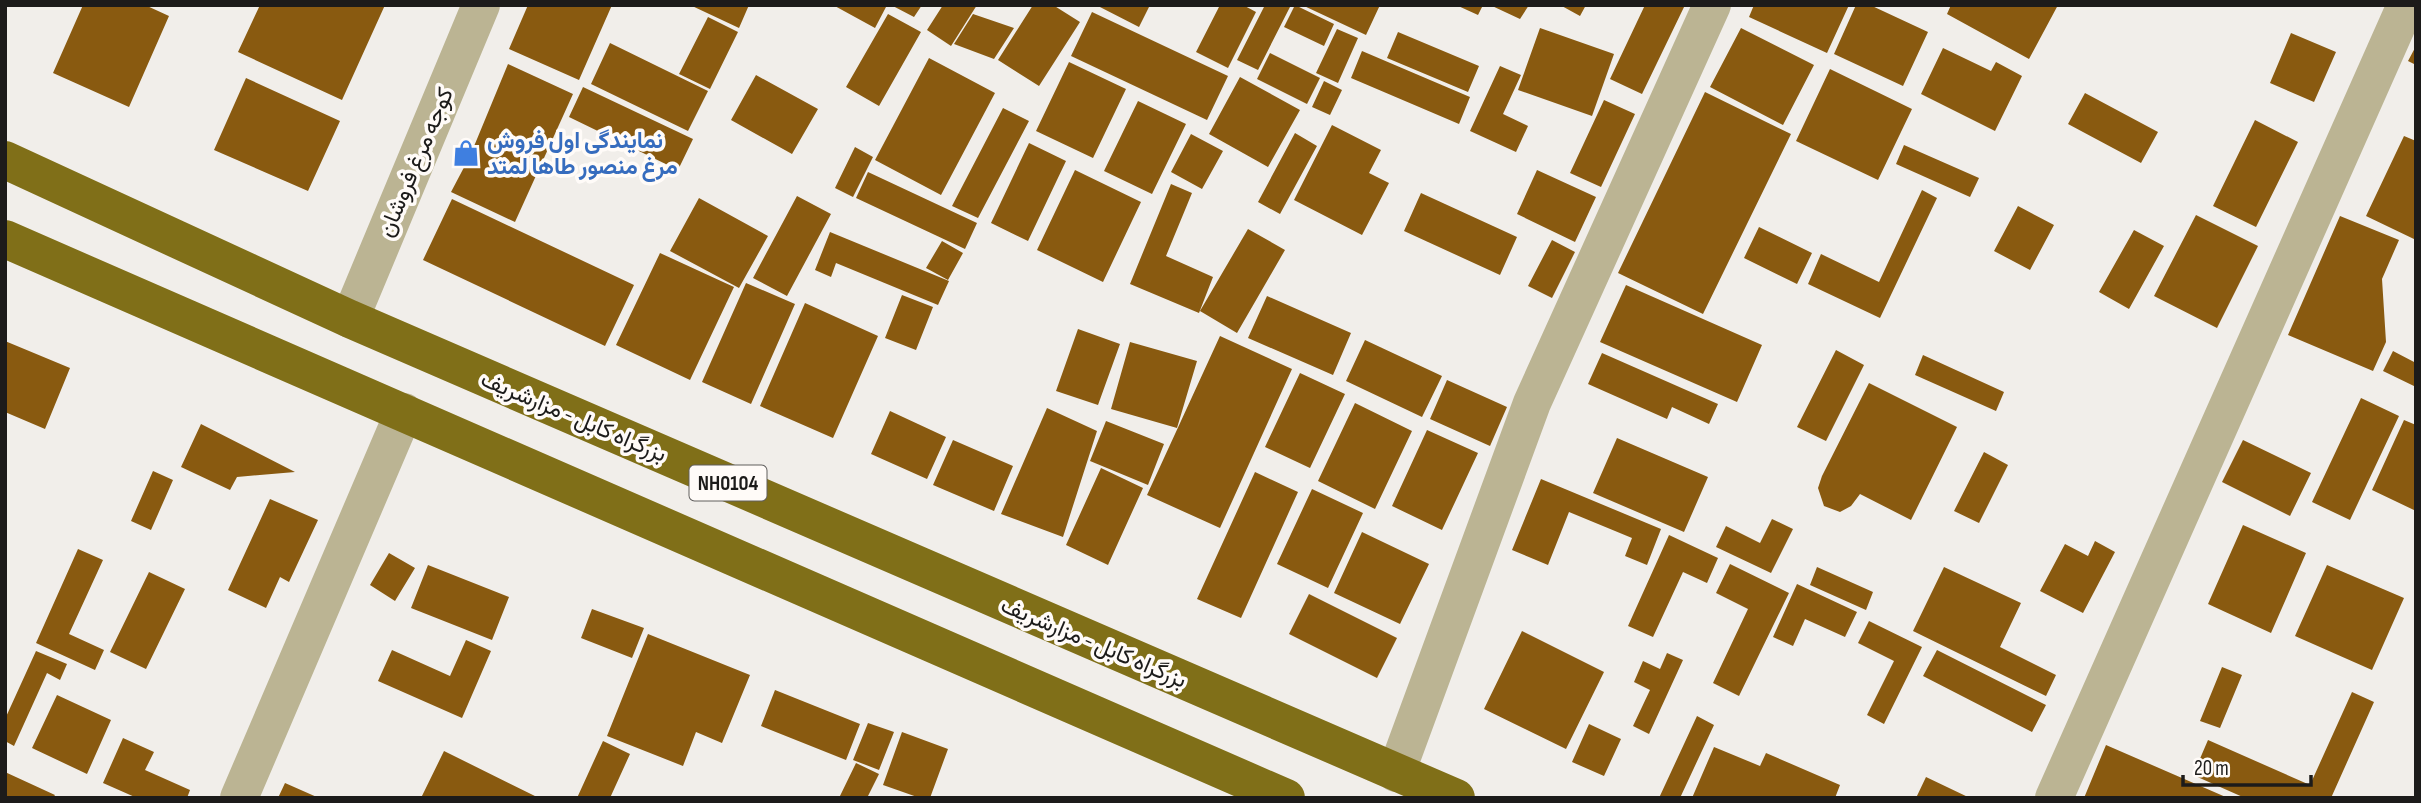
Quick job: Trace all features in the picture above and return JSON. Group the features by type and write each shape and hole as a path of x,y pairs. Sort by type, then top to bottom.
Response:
{"highway":[{"name":"بزرگراه کابل - مزارشریف","path":"5,160 350,319 1456,798"},
{"name":"NH0104","path":"5,239 404,412 1239,788 1286,798"}],"street":[{"name":"كوجه مرغ فروشان","path":"350,319 481,5"},
{"path":"1396,774 1532,403 1712,5"},
{"path":"2054,798 2406,5"},
{"path":"239,798 404,412"}],"building":[{"path":"83,5 145,5 169,16 129,107 53,73"},
{"path":"260,5 385,5 342,100 238,52"},
{"path":"528,5 612,5 579,80 509,49"},
{"path":"690,5 749,5 739,28"},
{"path":"833,5 883,5 886,7 875,28"},
{"path":"891,5 922,5 914,17"},
{"path":"943,5 977,5 951,46 927,30"},
{"path":"1033,5 1053,5 1080,22 1039,86 998,60"},
{"path":"1096,5 1150,5 1139,27"},
{"path":"1220,5 1243,5 1256,12 1228,68 1196,52"},
{"path":"1265,5 1291,5 1258,70 1237,60"},
{"path":"1295,5 1334,24 1324,46 1284,27"},
{"path":"1302,5 1380,5 1366,35"},
{"path":"1456,5 1483,5 1478,15"},
{"path":"1490,5 1529,5 1520,19"},
{"path":"1560,5 1586,5 1580,16"},
{"path":"1645,5 1685,5 1642,94 1610,79"},
{"path":"1754,5 1849,5 1827,53 1749,17"},
{"path":"1856,5 1870,5 1928,32 1903,86 1834,54"},
{"path":"1951,5 2058,5 2029,59 1947,14"},
{"path":"1092,12 1228,76 1207,120 1071,56"},
{"path":"888,14 921,32 879,106 846,87"},
{"path":"973,14 1014,28 994,59 954,44"},
{"path":"708,17 738,32 710,89 679,74"},
{"path":"1540,28 1614,54 1592,116 1518,90"},
{"path":"1741,28 1814,65 1783,125 1710,87"},
{"path":"1337,29 1358,38 1338,83 1316,73"},
{"path":"1398,32 1479,66 1468,92 1387,58"},
{"path":"2291,33 2336,52 2314,102 2270,83"},
{"path":"610,43 708,91 688,131 591,84"},
{"path":"2416,46 2416,65 2408,61"},
{"path":"1943,48 1991,71 1996,62 2022,76 1995,131 1921,94"},
{"path":"1362,51 1470,97 1459,124 1351,78"},
{"path":"1270,53 1320,78 1307,104 1257,79"},
{"path":"929,58 995,93 941,195 875,160"},
{"path":"1069,62 1126,89 1093,158 1036,131"},
{"path":"508,64 573,94 515,222 451,192 470,156"},
{"path":"1500,66 1521,75 1503,114 1528,126 1516,152 1470,131"},
{"path":"1830,69 1912,109 1878,180 1796,141"},
{"path":"756,75 818,109 792,154 731,120"},
{"path":"1240,77 1300,110 1268,167 1209,134"},
{"path":"246,78 340,121 308,191 214,150"},
{"path":"1324,81 1342,90 1330,115 1312,107"},
{"path":"583,87 693,139 678,170 569,117"},
{"path":"1705,92 1791,134 1703,314 1618,273"},
{"path":"2085,93 2158,132 2141,163 2068,124"},
{"path":"1604,100 1635,114 1601,187 1570,173"},
{"path":"1138,101 1186,124 1152,194 1104,171"},
{"path":"1003,108 1029,121 978,218 952,206"},
{"path":"2255,120 2298,142 2256,227 2213,206"},
{"path":"1332,125 1381,150 1369,173 1389,183 1362,235 1294,200"},
{"path":"1295,133 1317,146 1280,214 1258,202"},
{"path":"1191,134 1223,151 1202,189 1171,172"},
{"path":"2404,136 2416,141 2416,240 2366,216"},
{"path":"1029,143 1066,161 1028,241 991,223"},
{"path":"1904,145 1979,178 1970,197 1896,164"},
{"path":"855,147 873,157 853,197 835,188"},
{"path":"1075,170 1141,202 1103,282 1037,250"},
{"path":"1537,170 1596,197 1575,242 1517,214"},
{"path":"868,172 977,223 965,249 856,198"},
{"path":"1171,184 1192,193 1166,256 1213,277 1199,313 1130,284"},
{"path":"1922,190 1937,198 1880,318 1808,284 1821,254 1879,282"},
{"path":"1421,193 1517,237 1500,275 1404,231"},
{"path":"797,196 831,214 787,296 753,278"},
{"path":"699,198 768,236 739,288 670,251"},
{"path":"452,199 634,285 605,346 423,260"},
{"path":"2018,206 2054,225 2030,270 1994,251"},
{"path":"2196,215 2258,246 2217,328 2154,296"},
{"path":"2340,216 2399,240 2382,279 2386,342 2373,371 2288,335"},
{"path":"1759,227 1812,253 1797,284 1744,258"},
{"path":"1248,229 1285,250 1237,333 1200,311"},
{"path":"2134,230 2164,246 2129,309 2099,292"},
{"path":"830,232 949,281 938,305 836,263 831,277 815,270"},
{"path":"1552,240 1575,252 1552,298 1528,286"},
{"path":"942,241 963,253 948,280 926,268"},
{"path":"660,253 734,287 690,380 616,345"},
{"path":"746,283 795,304 751,404 702,382"},
{"path":"1626,285 1762,345 1737,402 1600,342"},
{"path":"902,295 933,307 916,350 885,338"},
{"path":"1267,296 1351,333 1333,375 1248,338"},
{"path":"805,303 878,336 833,438 760,406"},
{"path":"1078,329 1120,344 1098,405 1056,391"},
{"path":"1220,336 1292,369 1220,528 1147,495"},
{"path":"1365,340 1442,376 1422,417 1346,381"},
{"path":"5,341 70,368 45,429 5,412"},
{"path":"1130,342 1197,361 1177,428 1111,409"},
{"path":"1836,350 1864,365 1826,441 1797,427"},
{"path":"2393,351 2416,363 2416,387 2383,371"},
{"path":"1602,353 1718,404 1709,424 1672,407 1667,419 1588,384"},
{"path":"1923,355 2004,392 1996,411 1915,375"},
{"path":"1300,373 1345,394 1310,468 1265,447"},
{"path":"1447,380 1507,407 1490,446 1430,419"},
{"path":"1869,383 1957,427 1911,520 1860,494 1851,506 1840,512 1824,506 1818,488"},
{"path":"2361,398 2399,416 2350,520 2312,502"},
{"path":"1355,403 1412,431 1375,509 1318,481"},
{"path":"1047,408 1097,431 1063,537 1001,514"},
{"path":"890,411 946,437 927,479 871,454"},
{"path":"2404,420 2416,425 2416,511 2372,490"},
{"path":"1106,421 1164,444 1148,485 1090,461"},
{"path":"201,424 295,472 237,477 230,490 181,467"},
{"path":"1427,430 1478,453 1442,530 1392,506"},
{"path":"1617,438 1708,477 1684,532 1593,493"},
{"path":"953,440 1013,466 994,511 933,485"},
{"path":"2243,440 2311,473 2290,516 2222,482"},
{"path":"1984,452 2008,465 1979,523 1954,511"},
{"path":"1101,468 1143,488 1108,565 1066,545"},
{"path":"153,471 173,480 151,530 131,521"},
{"path":"1255,472 1298,492 1241,618 1197,599"},
{"path":"1541,479 1661,529 1647,565 1625,556 1632,538 1569,512 1548,565 1512,550"},
{"path":"1312,489 1363,513 1328,588 1277,564"},
{"path":"270,499 318,520 289,582 280,577 266,608 228,590"},
{"path":"1772,519 1793,529 1771,573 1716,547 1726,526 1760,543"},
{"path":"2243,525 2306,553 2271,633 2208,604"},
{"path":"1362,532 1429,564 1400,624 1334,593"},
{"path":"1669,535 1718,558 1707,583 1683,572 1653,637 1628,626"},
{"path":"2095,541 2115,552 2083,613 2040,591 2065,544 2088,556"},
{"path":"78,549 103,560 69,634 104,650 95,670 36,643"},
{"path":"389,553 415,568 395,601 370,585"},
{"path":"1730,564 1789,593 1739,696 1713,683 1748,609 1716,593"},
{"path":"428,565 509,597 492,640 411,608"},
{"path":"2327,565 2404,598 2372,670 2295,636"},
{"path":"1817,567 1873,592 1866,610 1810,585"},
{"path":"1944,567 2021,603 2000,647 2056,675 2046,696 1913,631"},
{"path":"149,572 185,589 146,669 110,652"},
{"path":"1797,584 1857,612 1845,637 1805,619 1793,646 1773,637"},
{"path":"1309,594 1397,638 1377,678 1289,634"},
{"path":"592,609 644,628 632,658 581,638"},
{"path":"1869,621 1922,647 1884,724 1867,715 1894,661 1858,643"},
{"path":"1522,631 1604,672 1566,749 1484,709"},
{"path":"648,634 750,675 722,743 696,732 683,766 607,736"},
{"path":"466,640 491,651 462,718 378,681 392,650 450,676"},
{"path":"1937,650 2046,705 2032,732 1923,676"},
{"path":"36,651 67,664 60,680 47,673 14,746 5,741 5,719"},
{"path":"1667,653 1683,660 1649,734 1633,726 1650,690 1634,682 1643,661 1660,669"},
{"path":"2222,667 2242,675 2220,728 2200,721"},
{"path":"775,690 860,724 846,760 761,726"},
{"path":"2352,692 2374,702 2331,798 2245,798 2193,775 2208,740 2310,785"},
{"path":"57,695 111,720 87,774 32,748"},
{"path":"1697,716 1714,725 1680,798 1659,798"},
{"path":"868,723 894,732 879,770 853,760"},
{"path":"1589,724 1621,739 1604,776 1572,762"},
{"path":"902,732 948,749 930,798 920,798 883,785"},
{"path":"123,738 154,752 145,770 190,790 187,798 137,798 103,783"},
{"path":"603,741 630,754 610,798 577,798"},
{"path":"2106,745 2228,798 2084,798"},
{"path":"1714,747 1760,766 1766,753 1840,785 1835,798 1692,798"},
{"path":"444,751 539,798 421,798"},
{"path":"856,763 879,774 867,798 839,798"},
{"path":"5,772 55,795 53,798 5,798"},
{"path":"1926,777 1970,798 1916,798"},
{"path":"285,783 319,798 278,798"}],"place":[{"name":"نمایندگی اول فروش مرغ منصور طاها لمتد","path":"466,153"}]}
